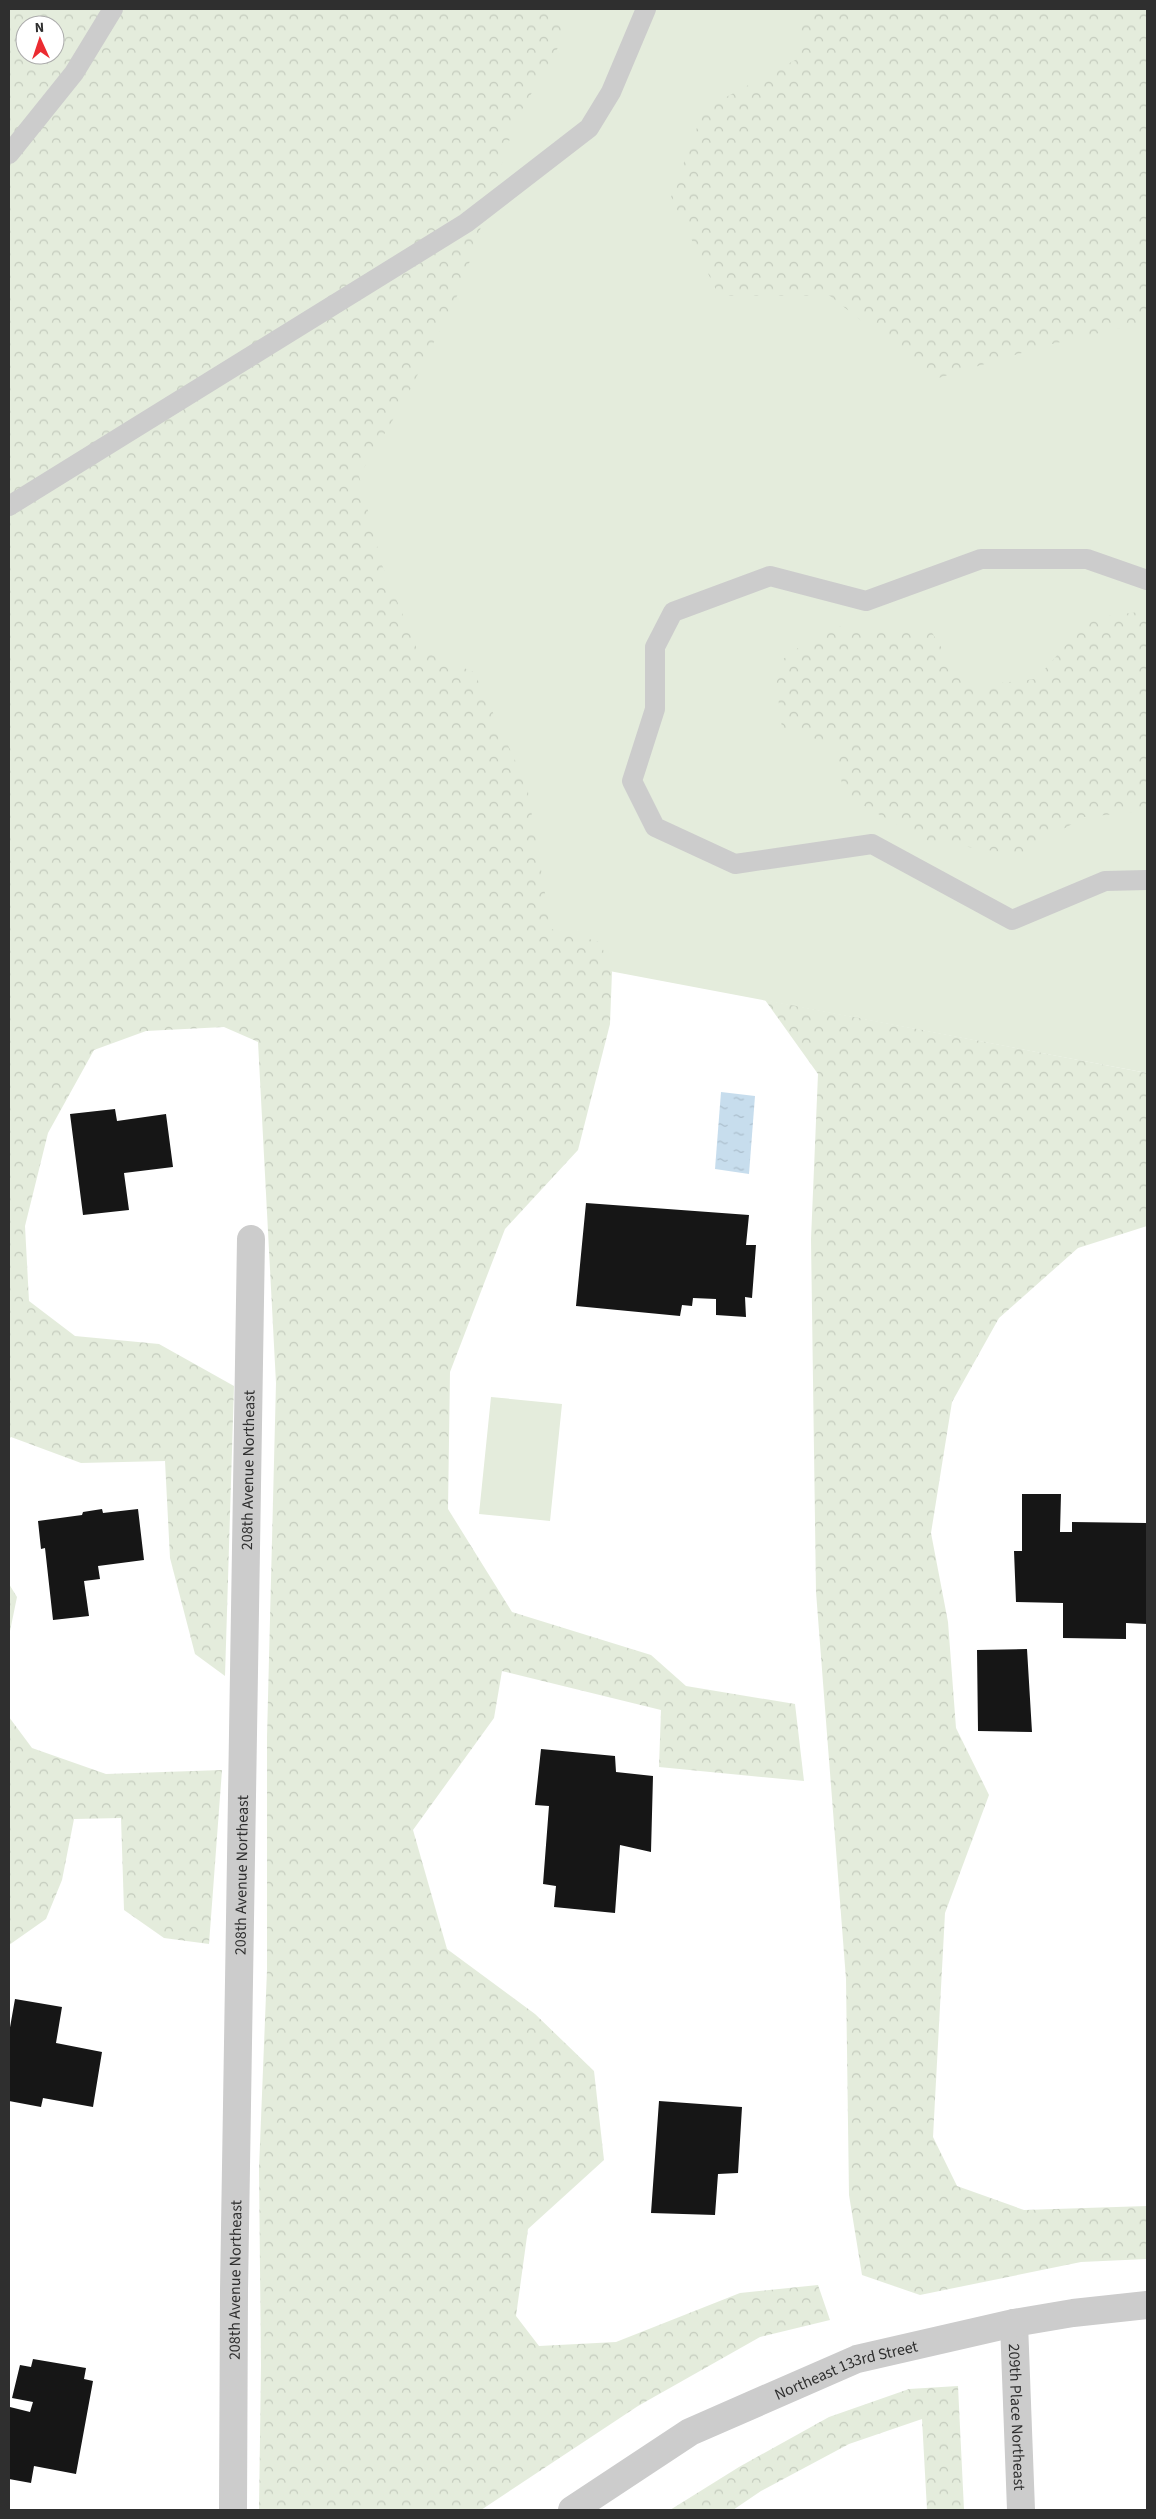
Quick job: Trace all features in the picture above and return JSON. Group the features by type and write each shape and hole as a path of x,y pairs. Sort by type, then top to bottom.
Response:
{"street":[{"name":"208th Avenue Northeast","path":"233,2510 234,2261 251,1239"},
{"name":"Northeast 133rd Street","path":"572,2510 690,2432 857,2359 1014,2323 1073,2313 1147,2305"},
{"name":"209th Place Northeast","path":"1014,2323 1021,2510"}],"lane":[{"path":"9,154 74,73 113,9"},
{"path":"9,506 466,223 589,128 611,92 646,9"},
{"path":"1147,580 1087,559 981,559 866,602 770,576 673,612 655,647 655,709 632,782 655,827 735,864 872,844 1012,920 1105,881 1147,880"}],"green space":[{"path":"9,9 1147,9 1147,1073 530,956 9,872"},
{"path":"9,9 557,9 563,39 516,120 461,288 406,398 359,476 382,565 417,649 474,672 527,786 551,929 600,942 612,972 610,1024 578,1150 505,1229 450,1372 448,1509 512,1612 651,1655 686,1686 795,1704 804,1781 659,1767 661,1710 502,1671 494,1718 413,1830 447,1949 535,2014 594,2071 604,2160 528,2229 516,2316 539,2346 616,2342 740,2293 818,2285 830,2320 760,2337 638,2406 481,2510 259,2510 261,2365 259,2169 267,1970 267,1737 276,1383 258,1042 224,1027 146,1031 94,1050 48,1133 25,1226 29,1301 75,1336 159,1344 234,1386 225,1676 195,1654 170,1558 165,1461 81,1463 11,1437 9,1439"},
{"path":"800,9 1147,9 1147,322 1048,345 935,379 830,296 719,296 671,197 704,109 799,58"},
{"path":"1147,611 1147,811 1084,817 1019,855 924,840 843,794 837,746 782,728 774,666 827,626 931,631 966,687 1036,679 1090,618"},
{"path":"765,1000 1147,1073 1147,1226 1078,1248 999,1318 952,1402 931,1533 948,1622 956,1728 989,1795 945,1913 933,2137 957,2186 1024,2210 1147,2206 1147,2259 1081,2262 920,2295 862,2275 849,2195 846,1979 816,1592 811,1239 818,1074"},
{"path":"491,1397 562,1404 550,1521 479,1514"},
{"path":"9,1584 17,1597 9,1636"},
{"path":"9,1717 32,1748 106,1774 222,1770 209,1944 164,1938 124,1910 121,1818 74,1819 62,1880 46,1919 9,1945"},
{"path":"958,2386 964,2510 927,2510 922,2419 849,2444 761,2491 733,2510 670,2510 739,2467 829,2417 909,2389"}],"water":[{"path":"721,1092 755,1096 749,1174 715,1169"}],"building":[{"path":"115,1109 117,1121 166,1114 173,1167 124,1173 129,1210 83,1215 70,1114"},
{"path":"586,1203 749,1215 746,1245 756,1245 752,1298 745,1297 746,1317 716,1315 716,1299 693,1298 692,1306 682,1305 680,1316 576,1306"},
{"path":"1022,1494 1061,1494 1060,1532 1072,1532 1072,1522 1147,1523 1147,1624 1126,1623 1126,1639 1063,1638 1063,1603 1016,1602 1014,1551 1022,1551"},
{"path":"102,1509 103,1513 138,1509 144,1560 98,1566 100,1579 84,1581 89,1616 53,1620 45,1548 41,1549 38,1521 82,1515 83,1512"},
{"path":"1027,1649 1032,1732 978,1731 977,1650"},
{"path":"541,1749 615,1756 616,1772 653,1776 651,1852 620,1845 615,1913 554,1907 556,1886 543,1884 549,1806 535,1805"},
{"path":"15,1999 62,2007 56,2043 102,2052 93,2107 43,2098 41,2107 9,2101 9,2033"},
{"path":"659,2101 742,2107 738,2173 718,2174 715,2215 651,2213"},
{"path":"33,2359 86,2368 84,2379 93,2381 76,2474 34,2466 31,2483 9,2479 9,2412 10,2407 30,2412 33,2402 12,2398 20,2365 31,2367"}]}
